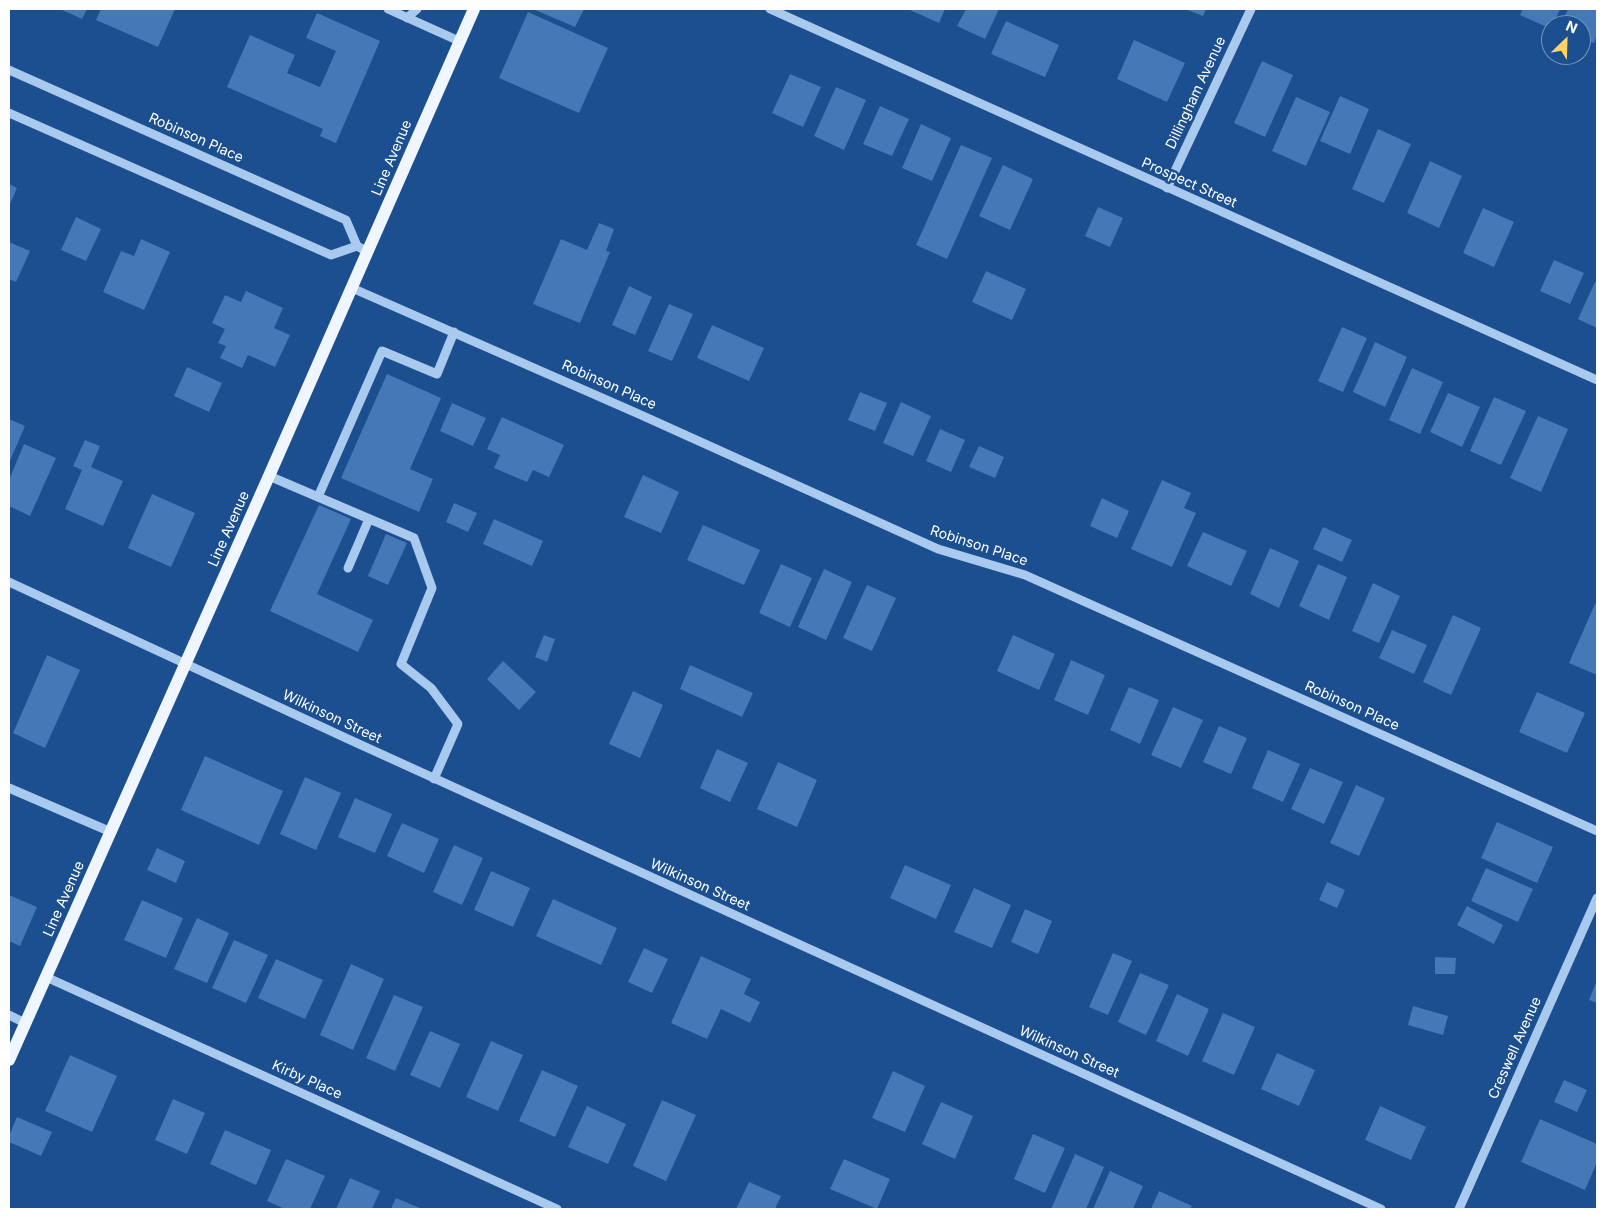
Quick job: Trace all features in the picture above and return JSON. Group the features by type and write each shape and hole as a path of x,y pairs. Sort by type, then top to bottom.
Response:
{"main road":[{"name":"Line Avenue","path":"9,1060 352,288 363,249 474,9"}],"street":[{"path":"388,9 459,41"},
{"path":"407,18 417,9"},
{"name":"Prospect Street","path":"770,9 1597,380"},
{"name":"Dillingham Avenue","path":"1167,188 1251,9"},
{"name":"Robinson Place","path":"9,70 346,220 363,249"},
{"path":"9,113 332,255 363,249"},
{"name":"Robinson Place","path":"352,288 938,549 1025,575 1597,831"},
{"path":"318,497 382,351 437,374 454,332"},
{"path":"269,476 414,538 432,588 400,664 430,688 458,724 434,779"},
{"path":"348,568 369,519"},
{"name":"Wilkinson Street","path":"9,582 434,779 1381,1209"},
{"path":"9,788 111,832"},
{"name":"Creswell Avenue","path":"1459,1209 1597,898"},
{"name":"Kirby Place","path":"46,977 557,1209"},
{"path":"9,1015 25,1023"}],"building":[{"path":"60,9 87,9 82,19"},
{"path":"101,9 175,9 158,47 96,20"},
{"path":"533,9 584,9 575,27"},
{"path":"911,9 945,9 939,23"},
{"path":"966,9 999,9 985,39 957,26"},
{"path":"1185,9 1206,9 1203,16"},
{"path":"1523,9 1560,9 1557,15 1541,15 1541,24 1520,15"},
{"path":"1568,9 1597,9 1597,35 1594,43 1591,42 1591,15 1565,15"},
{"path":"528,12 608,48 579,113 499,78"},
{"path":"317,13 380,41 336,143 320,136 323,129 227,87 250,35 295,55 287,73 320,87 336,51 306,38"},
{"path":"1006,21 1059,45 1045,77 991,54"},
{"path":"1134,40 1185,63 1167,102 1117,79"},
{"path":"1262,61 1293,75 1265,137 1234,123"},
{"path":"790,74 821,87 803,127 772,113"},
{"path":"836,87 866,100 844,150 814,136"},
{"path":"1340,96 1369,109 1350,154 1320,141"},
{"path":"1296,97 1330,112 1306,166 1272,151"},
{"path":"880,106 909,119 892,156 863,144"},
{"path":"921,124 951,138 932,181 902,168"},
{"path":"1378,129 1411,144 1384,203 1352,189"},
{"path":"961,145 992,158 947,259 916,245"},
{"path":"1430,161 1462,176 1439,228 1407,213"},
{"path":"1003,165 1033,179 1010,230 979,216"},
{"path":"9,184 17,188 9,206"},
{"path":"1098,207 1123,218 1110,247 1085,236"},
{"path":"1483,208 1514,222 1494,267 1463,253"},
{"path":"76,217 101,229 86,261 61,250"},
{"path":"599,223 614,229 606,251 610,252 580,323 533,304 561,239 587,250"},
{"path":"141,239 170,252 144,310 103,292 121,251 134,256"},
{"path":"9,242 30,251 16,282 9,279"},
{"path":"1554,260 1584,273 1570,304 1540,291"},
{"path":"986,271 1026,289 1012,320 972,302"},
{"path":"1595,282 1597,283 1597,328 1578,319"},
{"path":"629,286 652,297 635,335 612,325"},
{"path":"246,291 283,308 274,328 290,335 275,367 248,355 242,368 220,358 226,346 218,343 225,329 212,323 225,295 241,302"},
{"path":"669,304 693,314 672,361 648,351"},
{"path":"712,325 764,348 749,381 697,358"},
{"path":"1342,327 1367,338 1343,392 1318,381"},
{"path":"1375,342 1407,357 1385,407 1353,392"},
{"path":"187,367 222,383 209,412 174,396"},
{"path":"1412,368 1443,382 1420,434 1389,420"},
{"path":"387,374 441,398 410,469 433,479 419,512 341,478"},
{"path":"860,392 887,403 875,431 848,420"},
{"path":"1448,393 1480,407 1462,447 1430,432"},
{"path":"1494,397 1526,411 1501,465 1470,451"},
{"path":"901,402 931,416 913,456 883,443"},
{"path":"452,403 486,418 473,446 440,431"},
{"path":"1538,416 1568,429 1541,492 1510,478"},
{"path":"502,417 564,445 549,477 533,470 527,482 494,468 500,455 487,449"},
{"path":"9,419 25,426 9,463"},
{"path":"940,429 965,440 951,472 926,461"},
{"path":"85,440 100,446 91,467 123,481 103,526 65,509 82,470 73,466"},
{"path":"24,444 56,458 30,516 9,506 9,480"},
{"path":"979,446 1004,457 995,478 969,467"},
{"path":"643,475 679,492 661,533 624,517"},
{"path":"1162,480 1191,493 1184,508 1196,513 1172,567 1131,549"},
{"path":"152,494 195,513 171,567 128,548"},
{"path":"1102,498 1129,511 1117,538 1090,526"},
{"path":"454,503 477,513 468,532 446,522"},
{"path":"319,505 351,519 317,594 373,620 358,652 270,611"},
{"path":"494,519 543,541 532,566 483,544"},
{"path":"703,525 760,550 744,585 687,560"},
{"path":"1323,527 1352,540 1342,562 1313,549"},
{"path":"1203,532 1247,551 1231,586 1187,566"},
{"path":"386,534 407,543 388,585 368,576"},
{"path":"1270,548 1299,561 1279,608 1250,594"},
{"path":"781,564 812,578 790,627 759,613"},
{"path":"1318,564 1347,577 1329,620 1299,606"},
{"path":"824,569 852,582 826,640 798,627"},
{"path":"1373,583 1400,596 1379,643 1352,631"},
{"path":"867,585 896,598 872,651 843,638"},
{"path":"1595,604 1597,605 1597,675 1569,663"},
{"path":"1453,615 1481,628 1451,695 1423,682"},
{"path":"1392,630 1427,645 1414,674 1379,658"},
{"path":"544,635 555,639 547,662 535,657"},
{"path":"1013,635 1055,654 1039,690 997,671"},
{"path":"47,655 80,670 45,748 13,733"},
{"path":"1071,660 1105,675 1088,715 1054,700"},
{"path":"503,661 536,692 519,710 487,679"},
{"path":"690,665 753,693 742,717 680,689"},
{"path":"1129,687 1159,700 1140,744 1110,730"},
{"path":"633,691 663,705 640,758 609,744"},
{"path":"1537,692 1585,713 1567,753 1519,732"},
{"path":"1173,707 1203,720 1181,768 1151,755"},
{"path":"1219,726 1247,738 1231,774 1203,762"},
{"path":"717,749 748,763 730,802 700,788"},
{"path":"1268,750 1300,764 1283,802 1252,788"},
{"path":"205,756 283,791 259,845 181,810"},
{"path":"778,762 817,780 797,827 757,809"},
{"path":"1310,768 1343,782 1324,824 1291,809"},
{"path":"305,777 341,793 316,850 280,834"},
{"path":"1356,785 1385,798 1359,856 1330,843"},
{"path":"355,798 392,814 375,853 338,837"},
{"path":"1497,822 1553,847 1537,883 1481,858"},
{"path":"402,823 439,839 424,873 387,856"},
{"path":"454,845 483,858 462,905 433,892"},
{"path":"157,848 185,861 176,883 147,870"},
{"path":"905,865 951,885 936,919 890,898"},
{"path":"1486,868 1533,889 1518,922 1471,901"},
{"path":"491,871 530,888 513,927 474,910"},
{"path":"1327,882 1345,890 1337,908 1319,900"},
{"path":"974,888 1011,905 992,948 954,932"},
{"path":"9,895 37,907 20,946 9,941"},
{"path":"553,899 617,928 601,965 536,936"},
{"path":"142,900 183,918 166,958 124,940"},
{"path":"1467,906 1503,925 1494,944 1457,925"},
{"path":"1025,909 1052,921 1038,954 1011,942"},
{"path":"197,918 229,933 207,983 174,969"},
{"path":"234,940 268,955 246,1003 212,988"},
{"path":"644,948 668,959 652,993 628,982"},
{"path":"1113,953 1132,961 1108,1015 1089,1007"},
{"path":"701,956 751,979 744,994 760,1002 750,1023 721,1009 707,1039 671,1023"},
{"path":"1435,957 1456,958 1455,974 1435,974"},
{"path":"276,959 323,980 305,1019 258,998"},
{"path":"351,964 384,979 353,1050 320,1035"},
{"path":"1140,973 1169,985 1146,1035 1118,1022"},
{"path":"1597,980 1597,1003 1589,1000"},
{"path":"1177,994 1209,1009 1188,1056 1156,1041"},
{"path":"394,995 423,1007 395,1071 366,1058"},
{"path":"1413,1006 1448,1016 1443,1035 1408,1025"},
{"path":"1223,1013 1255,1027 1234,1075 1202,1061"},
{"path":"430,1031 460,1044 440,1088 410,1075"},
{"path":"491,1041 523,1055 498,1111 466,1097"},
{"path":"1277,1053 1315,1070 1299,1106 1261,1089"},
{"path":"70,1055 117,1076 92,1132 45,1111"},
{"path":"542,1070 578,1086 555,1137 519,1121"},
{"path":"893,1071 925,1086 905,1132 872,1118"},
{"path":"1564,1080 1587,1090 1577,1112 1554,1102"},
{"path":"173,1099 205,1113 187,1154 155,1140"},
{"path":"662,1100 696,1115 666,1181 633,1166"},
{"path":"941,1102 973,1116 955,1159 922,1144"},
{"path":"587,1106 626,1124 608,1164 568,1147"},
{"path":"1380,1106 1426,1127 1411,1160 1365,1140"},
{"path":"17,1117 52,1132 41,1156 9,1142 9,1136"},
{"path":"1540,1119 1597,1144 1597,1162 1585,1190 1521,1162"},
{"path":"225,1130 271,1150 256,1185 210,1164"},
{"path":"1033,1134 1065,1148 1045,1193 1014,1179"},
{"path":"1075,1154 1104,1167 1086,1209 1051,1209"},
{"path":"286,1159 325,1176 310,1209 285,1209 267,1201"},
{"path":"844,1159 890,1179 877,1209 830,1189"},
{"path":"1110,1171 1143,1186 1133,1209 1093,1209"},
{"path":"350,1178 380,1191 372,1209 336,1209"},
{"path":"749,1182 781,1196 775,1209 736,1209"},
{"path":"1159,1191 1192,1206 1190,1209 1151,1209"},
{"path":"396,1198 422,1209 391,1209"}]}
